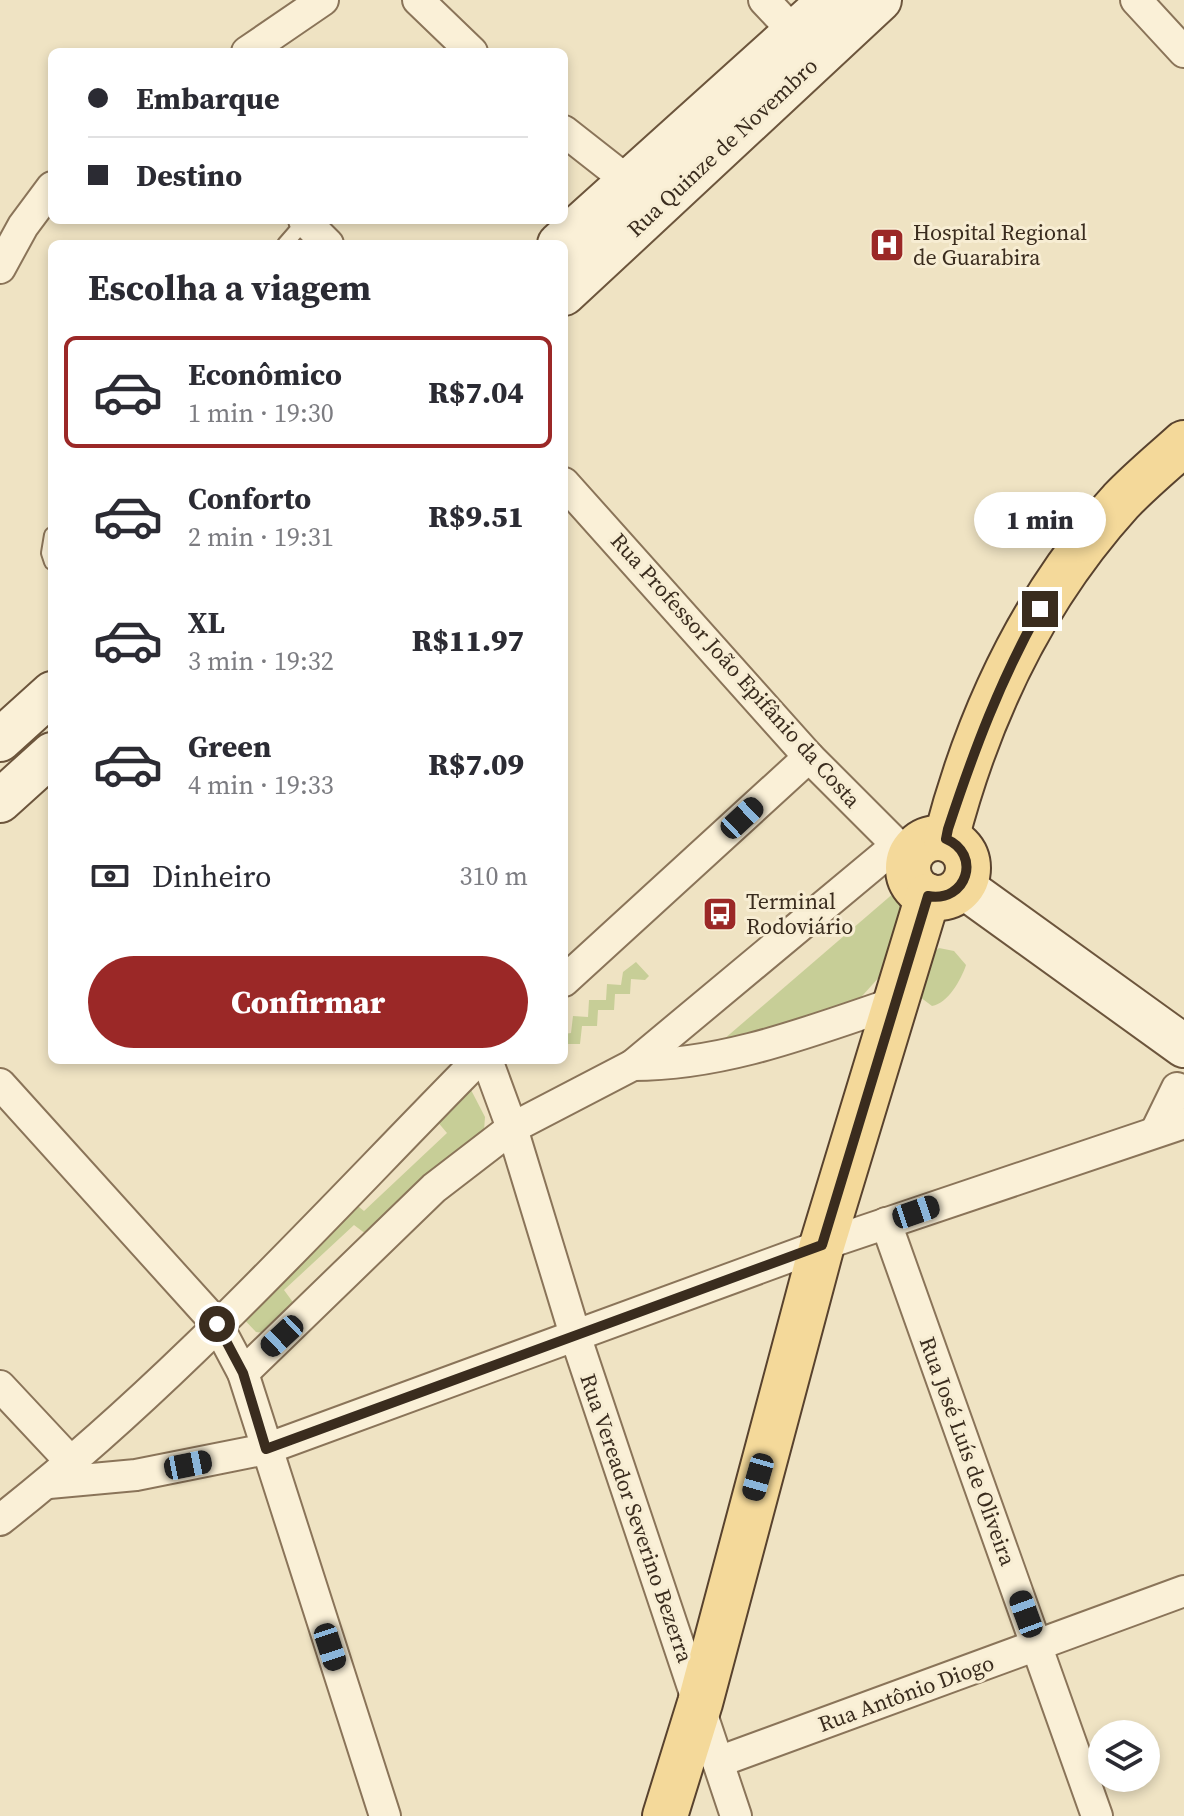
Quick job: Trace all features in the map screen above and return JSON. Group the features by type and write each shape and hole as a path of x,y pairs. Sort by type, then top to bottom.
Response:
{"main road":[{"path":"918,846 1040,609 1122,500 1184,443"},
{"path":"665,1816 700,1703 822,1245 897,1002 945,891 968,868 966,858 954,843 918,846"}],"street":[{"path":"253,48 323,0"},
{"path":"418,0 468,48"},
{"path":"764,0 794,32"},
{"name":"Rua Quinze de Novembro","path":"564,240 830,0"},
{"name":"Rua Quinze de Novembro","path":"568,290 880,0"},
{"path":"1136,0 1184,52"},
{"path":"568,134 629,182"},
{"path":"0,268 23,226 48,192"},
{"path":"308,224 324,240"},
{"name":"Rua Professor João Epifânio da Costa","path":"568,487 809,757 918,846"},
{"path":"0,740 48,697"},
{"path":"568,977 809,757"},
{"path":"0,801 48,758"},
{"path":"243,1373 434,1188 512,1128 633,1065 918,846"},
{"path":"945,891 1184,1046"},
{"path":"633,1065 697,1061 761,1047 897,1002"},
{"path":"0,1520 72,1463 217,1324 474,1064"},
{"name":"Rua Vereador Severino Bezerra","path":"488,1064 512,1128 576,1338 736,1816"},
{"path":"0,1084 217,1324 243,1373 385,1816"},
{"path":"49,1483 136,1475 266,1449 576,1338 822,1245 1170,1127 1182,1085"},
{"name":"Rua José Luís de Oliveira","path":"886,1223 1097,1816"},
{"path":"0,1386 72,1463"},
{"name":"Rua Antônio Diogo","path":"718,1762 1184,1591"}],"lane":[{"path":"288,240 302,224"}],"green space":[{"path":"906,890 909,893 882,974 853,1006 716,1046 895,892"},
{"path":"939,948 954,951 966,965 948,996 932,1006 920,997 930,955"},
{"path":"636,962 649,976 645,980 631,979 630,994 615,994 614,1010 598,1010 597,1026 582,1026 580,1044 568,1044 573,1016 588,1017 589,1000 606,1000 607,984 621,985 623,972"},
{"path":"470,1088 485,1117 484,1131 366,1234 354,1225 284,1290 295,1305 265,1333 256,1332 239,1314 353,1202 364,1211 447,1133 436,1120"}],"place":[{"name":"Hospital Regional de Guarabira","path":"887,245"},
{"name":"Terminal Rodoviário","path":"720,914"}],"route":[{"path":"217,1324 243,1373 266,1449 576,1338 822,1245 928,896 947,897 955,893 966,878 966,858 962,850 946,839 948,829 983,723 1003,676 1040,609"}]}
